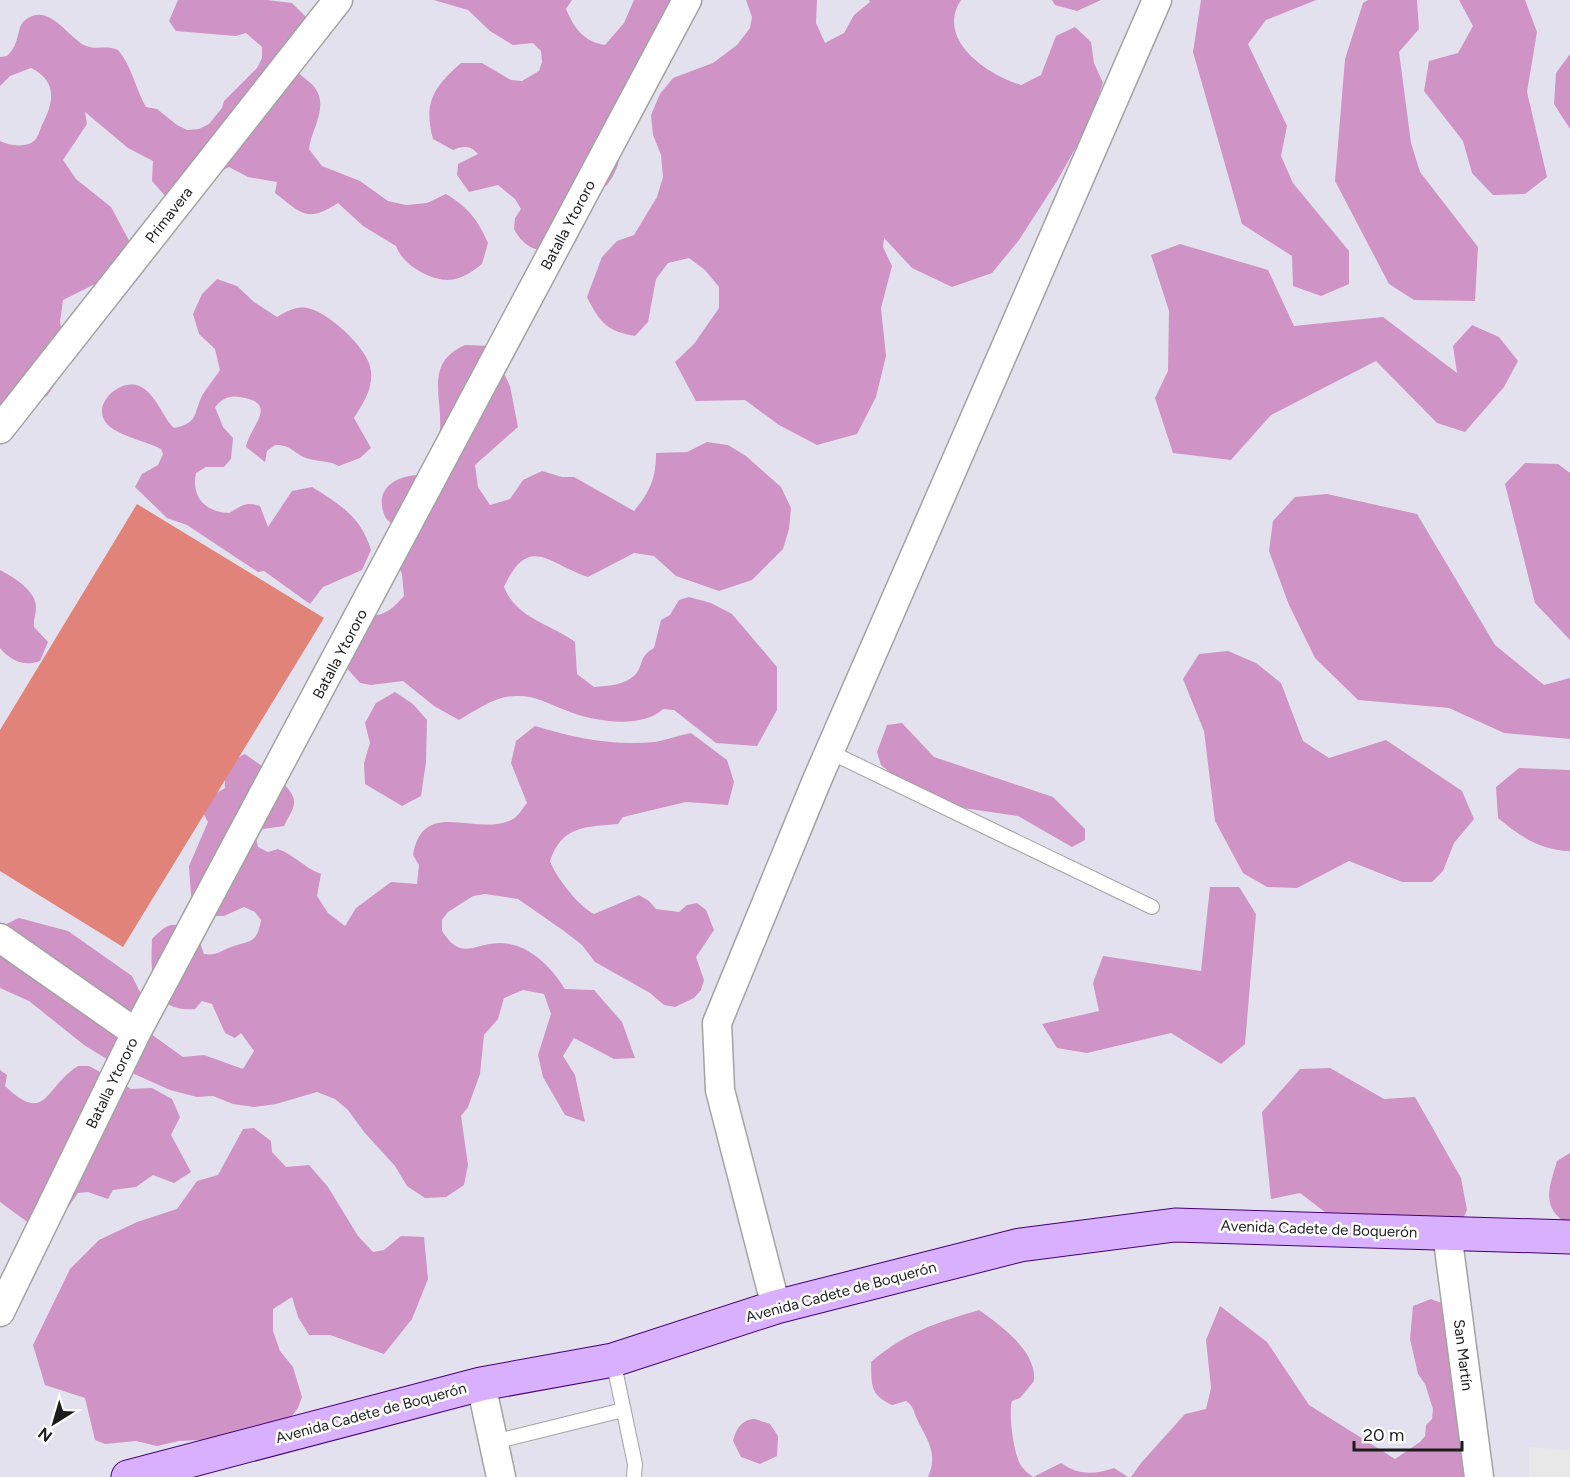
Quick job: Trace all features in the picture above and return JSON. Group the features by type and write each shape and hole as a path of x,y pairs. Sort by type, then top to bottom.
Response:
{"main road":[{"name":"Avenida Cadete de Boquerón","path":"129,1477 163,1472 481,1384 613,1360 776,1307 1020,1245 1175,1225 1570,1237"}],"street":[{"name":"Primavera","path":"0,429 338,0"},
{"name":"Batalla Ytororo","path":"0,1312 136,1033 687,0"},
{"path":"776,1307 720,1090 717,1023 830,752 1158,0"},
{"path":"0,938 136,1033"},
{"name":"San Martín","path":"1447,1233 1479,1477"},
{"path":"481,1384 501,1477"}],"lane":[{"path":"830,752 1152,907"},
{"path":"613,1360 635,1464 634,1477"},
{"path":"494,1442 623,1410"}],"shaded area":[{"path":"178,0 267,0 292,3 311,22 298,72 319,95 320,111 309,149 322,166 360,181 388,201 406,205 427,203 446,194 454,199 472,215 488,243 482,264 471,272 448,280 425,274 410,265 396,246 363,226 338,203 319,213 305,213 275,193 277,182 248,177 229,167 167,198 152,181 153,161 128,148 85,112 87,124 63,160 76,179 111,207 132,246 105,287 93,285 63,300 60,322 64,343 63,372 47,396 0,407 0,141 18,145 32,143 38,136 47,115 51,92 45,79 31,68 10,76 0,86 0,57 7,56 11,51 25,20 34,15 42,15 58,23 86,46 118,50 127,63 146,107 157,109 187,130 199,129 209,124 222,108 224,101 257,68 262,58 262,47 246,33 236,36 176,31 169,21"},
{"path":"434,0 572,0 566,9 576,28 591,41 605,45 624,23 634,0 677,0 621,144 618,165 607,185 598,191 575,243 568,251 543,251 524,243 514,229 515,218 521,209 515,199 498,185 469,192 457,175 458,164 478,154 466,147 453,150 433,139 430,126 430,105 433,96 444,80 461,63 482,63 511,80 522,81 539,71 542,62 541,51 533,43 513,45 490,31 468,10"},
{"path":"746,0 817,0 816,23 825,43 844,33 854,15 870,2 869,0 961,0 955,15 955,29 960,42 969,54 994,73 1021,85 1041,75 1056,36 1075,27 1091,42 1094,63 1103,83 1088,126 1057,181 1019,240 992,273 952,287 912,268 884,238 883,247 892,266 881,308 886,356 876,397 857,434 817,445 779,425 745,400 696,401 675,362 694,344 719,308 719,287 705,270 689,258 668,263 656,279 648,322 635,336 605,324 587,297 602,257 617,241 634,235 657,197 663,177 661,155 653,135 651,115 660,94 673,78 713,63 737,45 750,28 752,17"},
{"path":"1052,0 1101,0 1077,11 1055,5"},
{"path":"1201,0 1316,0 1266,20 1248,44 1287,126 1281,156 1293,183 1349,251 1349,284 1321,296 1293,286 1292,256 1242,224 1193,52"},
{"path":"1368,0 1417,0 1419,29 1399,52 1411,143 1420,172 1478,247 1475,301 1414,300 1389,284 1335,181 1345,59 1363,3"},
{"path":"1459,0 1525,0 1537,32 1527,92 1547,177 1525,194 1493,195 1472,173 1463,141 1424,91 1429,61 1458,53 1473,26"},
{"path":"1570,54 1570,129 1554,104 1556,73"},
{"path":"1180,244 1268,270 1294,326 1383,317 1457,373 1453,346 1472,325 1499,337 1518,361 1504,387 1465,432 1437,423 1376,361 1271,415 1231,460 1173,453 1155,398 1168,371 1169,311 1151,255"},
{"path":"217,279 237,286 254,302 277,317 299,308 307,308 325,316 353,340 367,358 370,366 370,387 354,418 371,448 360,458 339,466 306,458 289,448 275,445 267,451 265,462 246,447 260,417 259,405 252,400 229,397 215,407 223,427 233,438 231,459 224,467 206,467 196,473 198,496 207,506 213,510 229,513 247,504 260,506 268,527 292,491 312,487 341,506 356,520 371,550 362,570 323,587 310,604 264,571 258,572 187,525 167,518 135,487 142,474 158,465 163,454 161,449 118,432 107,424 103,417 102,409 110,395 116,389 131,385 139,386 150,394 174,428 192,420 203,394 220,370 215,349 199,334 193,314 202,294"},
{"path":"465,345 491,346 510,386 518,427 475,465 478,487 490,505 510,499 523,480 542,471 562,477 574,477 634,511 651,484 656,453 687,452 707,442 728,445 746,456 781,487 791,508 789,529 783,549 752,580 719,591 676,576 654,556 634,553 588,577 550,560 531,557 522,561 513,571 504,587 510,598 525,613 575,642 577,674 594,687 621,683 635,675 643,658 654,648 661,620 670,615 679,600 689,597 711,603 732,614 777,667 777,710 757,746 716,743 674,710 663,709 654,716 642,720 616,722 576,714 525,696 502,698 459,720 434,706 403,681 371,685 360,683 344,665 364,615 371,616 387,612 404,596 402,574 394,555 395,525 386,518 384,513 383,495 386,489 397,480 420,475 432,454 438,441 440,428 439,375 451,353"},
{"path":"1525,463 1558,464 1570,473 1570,640 1535,603 1505,484"},
{"path":"1327,494 1417,514 1495,645 1544,685 1570,678 1570,739 1504,733 1449,708 1358,700 1315,658 1289,605 1269,551 1273,521 1295,497"},
{"path":"137,504 324,618 123,947 0,871 0,730"},
{"path":"0,570 23,585 33,596 36,611 34,627 48,642 40,661 18,662 0,648"},
{"path":"1228,651 1256,663 1281,683 1303,741 1329,758 1386,740 1462,791 1474,819 1454,843 1443,871 1432,882 1402,882 1349,861 1297,888 1267,887 1243,873 1215,821 1204,731 1183,679 1199,654"},
{"path":"395,692 413,704 427,720 426,762 421,796 402,806 365,784 364,763 370,743 365,723 376,703"},
{"path":"902,723 934,757 1053,797 1085,829 1085,840 1072,847 1018,816 942,805 915,794 881,765 877,752 887,725"},
{"path":"535,726 579,737 624,743 655,742 691,733 727,760 734,782 728,805 686,802 623,817 618,824 576,830 561,840 550,861 568,890 581,905 594,914 639,895 656,909 679,912 687,905 697,903 706,910 714,930 696,957 704,980 701,990 694,998 675,1007 664,1005 650,993 595,962 582,945 518,899 485,894 473,896 448,912 442,920 442,931 455,946 468,949 499,943 520,947 546,965 565,989 594,990 622,1022 635,1058 614,1059 574,1038 563,1056 575,1075 585,1122 565,1115 543,1077 538,1055 551,1014 544,994 523,990 504,998 498,1019 484,1035 480,1074 468,1107 461,1116 468,1165 464,1185 446,1197 425,1198 407,1186 395,1166 364,1132 348,1110 335,1099 317,1092 276,1104 254,1107 233,1104 213,1096 197,1097 170,1090 123,1069 84,1045 29,1001 0,988 0,927 19,918 68,931 132,976 142,996 144,1029 183,1057 204,1055 243,1069 254,1051 241,1033 235,1038 225,1033 212,1004 202,1001 195,1009 168,1004 160,997 156,988 152,964 152,939 169,926 178,925 197,934 204,954 215,954 248,942 255,937 259,928 261,920 255,912 244,907 224,916 213,916 195,905 191,895 189,866 208,822 203,813 212,796 225,788 227,772 232,763 245,754 276,776 289,790 294,804 284,826 263,829 256,837 258,847 268,852 278,849 321,874 317,896 328,913 345,926 356,908 391,882 417,884 419,865 413,855 419,838 427,827 452,822 497,824 511,820 518,815 527,803 511,763 516,741"},
{"path":"1519,768 1570,770 1570,851 1549,848 1531,841 1498,818 1496,787"},
{"path":"1210,887 1239,887 1256,914 1245,1044 1221,1064 1171,1033 1087,1053 1057,1048 1042,1024 1099,1011 1093,983 1103,956 1201,971"},
{"path":"78,1066 89,1066 131,1089 152,1088 172,1099 180,1117 171,1135 191,1172 174,1183 153,1175 136,1187 113,1190 108,1199 88,1192 78,1193 57,1223 37,1229 0,1202 0,1070 7,1075 5,1086 29,1103 38,1103"},
{"path":"1330,1068 1384,1099 1415,1097 1461,1178 1467,1210 1454,1239 1363,1241 1300,1193 1271,1199 1262,1112 1300,1069"},
{"path":"254,1128 271,1141 272,1152 286,1167 309,1165 328,1187 358,1236 373,1252 384,1250 401,1236 424,1237 428,1279 412,1319 384,1354 330,1335 309,1335 298,1317 292,1297 273,1309 273,1331 280,1351 293,1367 302,1397 298,1408 285,1425 223,1439 179,1441 157,1446 136,1441 105,1444 95,1440 85,1398 45,1385 33,1345 70,1269 99,1240 137,1222 177,1209 197,1181 218,1175 243,1129"},
{"path":"1570,1153 1570,1225 1554,1212 1549,1197 1557,1161"},
{"path":"1431,1299 1444,1304 1481,1477 1131,1477 1185,1414 1206,1409 1211,1388 1206,1340 1220,1306 1267,1342 1309,1405 1395,1459 1420,1442 1425,1436 1426,1425 1432,1419 1433,1409 1425,1384 1418,1374 1410,1339 1413,1306"},
{"path":"979,1310 1016,1340 1030,1360 1034,1381 1020,1398 1012,1401 1011,1415 1012,1435 1019,1462 1024,1470 1033,1477 928,1477 932,1453 911,1406 906,1401 892,1405 879,1397 873,1388 871,1362 884,1352 922,1330"},
{"path":"750,1419 770,1424 778,1436 777,1456 760,1464 741,1457 733,1441 740,1426"},
{"path":"1529,1447 1570,1450 1570,1477 1529,1477"},
{"path":"1061,1463 1086,1473 1114,1468 1128,1477 1033,1477"}]}
